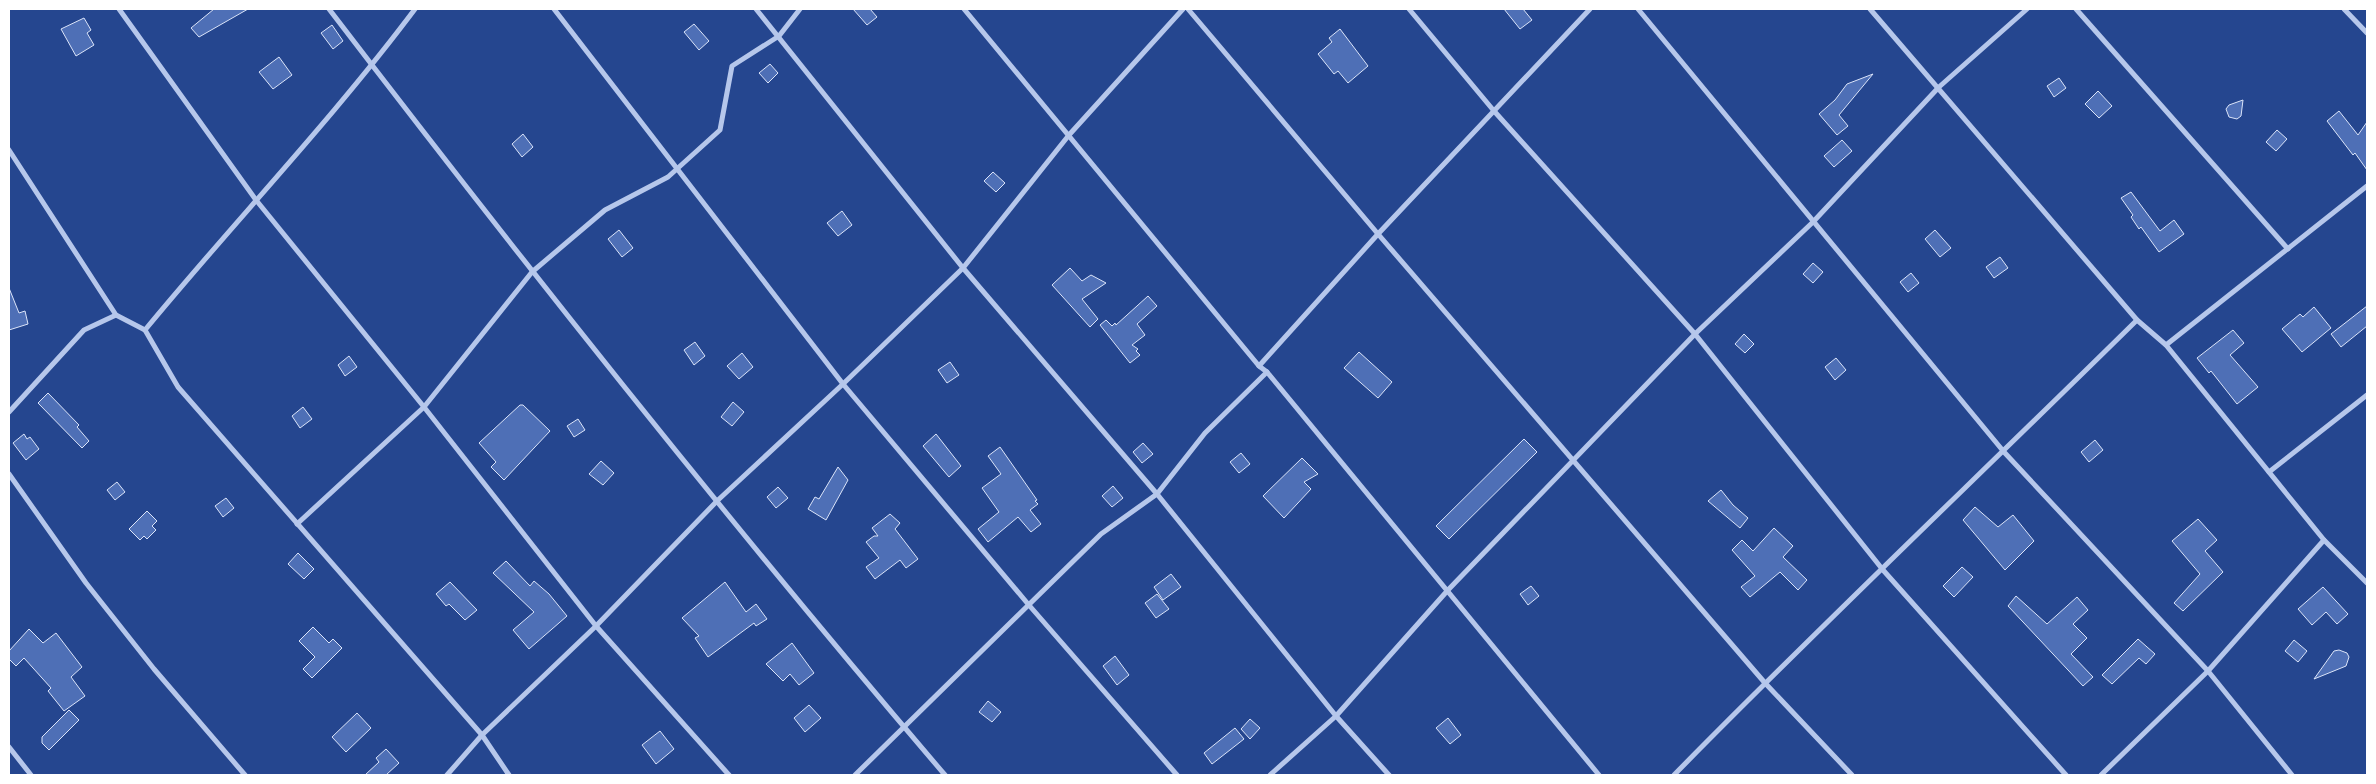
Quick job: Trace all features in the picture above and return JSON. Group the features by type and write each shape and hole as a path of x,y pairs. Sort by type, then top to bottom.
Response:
{"street":[{"path":"119,9 256,200 424,407 596,626 729,775"},
{"path":"329,9 532,272 717,501 945,775"},
{"path":"145,330 202,260 372,65 414,9"},
{"path":"554,9 843,384 1028,604 1178,775"},
{"path":"756,9 962,268 1157,494 1336,716 1389,775"},
{"path":"297,524 424,407 532,272 605,210 678,170 720,130 732,66 779,36 800,9"},
{"path":"964,9 1259,366 1267,372 1448,590 1599,775"},
{"path":"447,775 482,735 596,626 717,501 843,384 962,268 1068,135 1183,9"},
{"path":"1188,9 1378,234 1765,683 1852,775"},
{"path":"1409,9 1494,111 1695,334 1883,570 2066,775"},
{"path":"1259,366 1378,234 1590,9"},
{"path":"1638,9 2004,452 2208,671 2292,775"},
{"path":"1870,9 1939,87 2137,320 2166,345 2324,540 2367,584"},
{"path":"1270,775 1336,716 1448,590 1695,334 1813,222 1939,87 2027,9"},
{"path":"2076,9 2288,249"},
{"path":"2344,9 2367,32"},
{"path":"9,150 116,315 145,330 178,386 482,735 509,775"},
{"path":"2166,345 2367,186"},
{"path":"9,412 84,330 116,315"},
{"path":"1674,775 1765,683 2004,452 2137,320"},
{"path":"855,775 1101,534 1157,494 1205,433 1267,372"},
{"path":"2269,472 2367,395"},
{"path":"9,474 86,583 154,669 245,775"},
{"path":"2101,775 2208,671 2324,540"},
{"path":"9,747 31,775"}],"building":[{"path":"214,9 248,9 199,37 191,28"},
{"path":"853,9 870,9 877,17 867,25"},
{"path":"1504,9 1523,9 1532,20 1520,29"},
{"path":"84,18 91,30 87,33 94,45 76,56 61,29"},
{"path":"694,24 709,41 699,50 684,32"},
{"path":"332,25 343,41 333,49 321,33"},
{"path":"1340,29 1368,66 1348,83 1338,71 1334,74 1318,54 1332,42 1329,38"},
{"path":"279,57 292,75 273,89 259,72"},
{"path":"770,64 778,73 768,83 759,73"},
{"path":"1873,74 1839,115 1848,126 1837,135 1819,114 1835,100 1847,84"},
{"path":"2059,78 2066,88 2054,97 2047,86"},
{"path":"2098,91 2112,106 2099,118 2085,104"},
{"path":"2243,100 2241,116 2237,119 2229,117 2226,109 2229,105"},
{"path":"2339,111 2358,135 2367,122 2367,170 2327,121"},
{"path":"2277,130 2287,139 2276,151 2266,142"},
{"path":"523,134 533,147 522,157 512,144"},
{"path":"1842,140 1852,151 1834,167 1824,156"},
{"path":"993,172 1005,183 996,192 984,181"},
{"path":"2131,192 2160,231 2174,220 2184,234 2159,252 2141,227 2139,229 2131,217 2133,215 2121,198"},
{"path":"842,211 852,225 838,236 827,223"},
{"path":"619,230 633,248 622,257 608,239"},
{"path":"1935,230 1951,248 1940,257 1925,239"},
{"path":"2000,257 2008,268 1994,278 1986,267"},
{"path":"1813,263 1823,272 1813,283 1803,274"},
{"path":"1070,268 1082,281 1091,275 1106,283 1082,299 1098,319 1090,327 1052,285"},
{"path":"1911,273 1919,283 1908,292 1900,282"},
{"path":"9,288 19,313 25,311 28,324 9,330"},
{"path":"1148,296 1157,306 1137,324 1145,335 1132,345 1138,349 1136,351 1140,355 1130,363 1100,325 1106,320 1112,326 1115,323 1116,325"},
{"path":"2367,306 2367,326 2341,347 2331,334"},
{"path":"2314,307 2331,328 2302,352 2282,329 2300,314 2303,317"},
{"path":"2233,330 2244,343 2230,355 2258,387 2237,404 2211,371 2209,373 2197,358"},
{"path":"1744,334 1754,344 1745,353 1735,344"},
{"path":"695,342 705,356 694,365 684,350"},
{"path":"1359,352 1392,382 1378,398 1344,368"},
{"path":"742,353 753,367 739,379 727,366"},
{"path":"349,356 357,367 345,376 338,365"},
{"path":"1836,358 1846,370 1835,380 1825,367"},
{"path":"950,362 959,375 947,383 938,370"},
{"path":"48,393 79,425 77,427 89,441 82,448 38,403"},
{"path":"733,402 744,412 732,426 721,417"},
{"path":"520,405 523,405 550,431 504,480 491,467 496,462 479,443"},
{"path":"303,407 312,419 300,428 292,416"},
{"path":"578,419 585,430 574,437 567,426"},
{"path":"24,434 27,439 30,437 39,449 26,460 13,443"},
{"path":"936,434 961,466 949,477 923,446"},
{"path":"1524,439 1537,452 1449,539 1436,526"},
{"path":"2095,440 2103,450 2089,462 2081,452"},
{"path":"1143,443 1153,454 1142,463 1133,452"},
{"path":"1000,447 1037,500 1035,501 1038,504 1030,510 1041,524 1031,532 1018,517 988,542 978,529 999,512 982,488 1001,474 988,456"},
{"path":"1241,453 1250,464 1239,473 1230,462"},
{"path":"1302,458 1318,474 1304,482 1311,489 1284,518 1263,496"},
{"path":"601,461 614,473 603,485 589,474"},
{"path":"838,467 848,480 826,520 808,509 815,497 819,499"},
{"path":"117,482 125,492 115,500 107,490"},
{"path":"1113,486 1123,498 1112,507 1102,496"},
{"path":"778,487 788,498 776,508 767,497"},
{"path":"1721,490 1733,505 1748,518 1740,528 1708,501"},
{"path":"226,498 234,508 223,517 215,506"},
{"path":"1975,507 1998,527 2013,515 2034,541 2005,570 1963,520"},
{"path":"147,511 157,521 152,526 156,530 147,539 144,536 140,540 129,529"},
{"path":"890,514 900,523 895,529 918,559 906,568 900,560 875,579 866,567 879,558 866,542 874,536 878,536 872,528"},
{"path":"2198,519 2217,540 2205,551 2223,572 2183,611 2174,603 2200,574 2172,541"},
{"path":"1774,528 1793,546 1783,557 1807,580 1798,590 1780,572 1750,597 1741,587 1755,576 1732,550 1742,540 1753,551"},
{"path":"298,553 314,569 304,579 288,564"},
{"path":"506,561 530,586 534,581 549,594 567,616 529,649 513,630 534,612 493,573"},
{"path":"1962,567 1973,577 1954,597 1943,586"},
{"path":"1171,574 1181,587 1163,600 1154,587"},
{"path":"450,582 477,610 465,620 449,604 446,606 436,594"},
{"path":"725,582 746,612 756,604 767,619 756,626 754,623 708,657 695,638 699,636 682,618"},
{"path":"1531,586 1539,596 1528,605 1520,594"},
{"path":"2323,587 2348,614 2337,624 2326,612 2312,625 2298,609"},
{"path":"1157,594 1169,609 1156,618 1145,603"},
{"path":"2016,596 2047,624 2077,597 2088,610 2073,624 2087,638 2071,654 2093,677 2083,686 2008,606"},
{"path":"313,627 329,643 333,639 342,648 312,678 303,669 315,657 299,641"},
{"path":"29,629 43,643 56,633 82,667 71,677 85,696 64,711 48,691 51,688 24,658 16,666 9,659 9,651"},
{"path":"2138,639 2155,654 2146,664 2139,658 2112,684 2102,675"},
{"path":"2294,640 2307,651 2298,662 2285,651"},
{"path":"792,643 814,673 799,685 790,674 783,681 766,664"},
{"path":"2339,650 2347,653 2349,657 2346,666 2314,679 2334,651"},
{"path":"1115,656 1129,675 1117,685 1103,666"},
{"path":"988,701 1001,712 992,722 979,712"},
{"path":"809,705 821,718 805,732 794,718"},
{"path":"69,710 79,720 49,750 42,743 42,737"},
{"path":"357,713 371,728 346,752 332,737"},
{"path":"1448,718 1461,735 1450,744 1436,728"},
{"path":"1250,719 1260,728 1250,739 1241,729"},
{"path":"1235,728 1244,739 1212,764 1204,753"},
{"path":"660,731 674,749 656,764 642,745"},
{"path":"386,749 399,763 386,775 365,775 379,762 376,758"}]}
